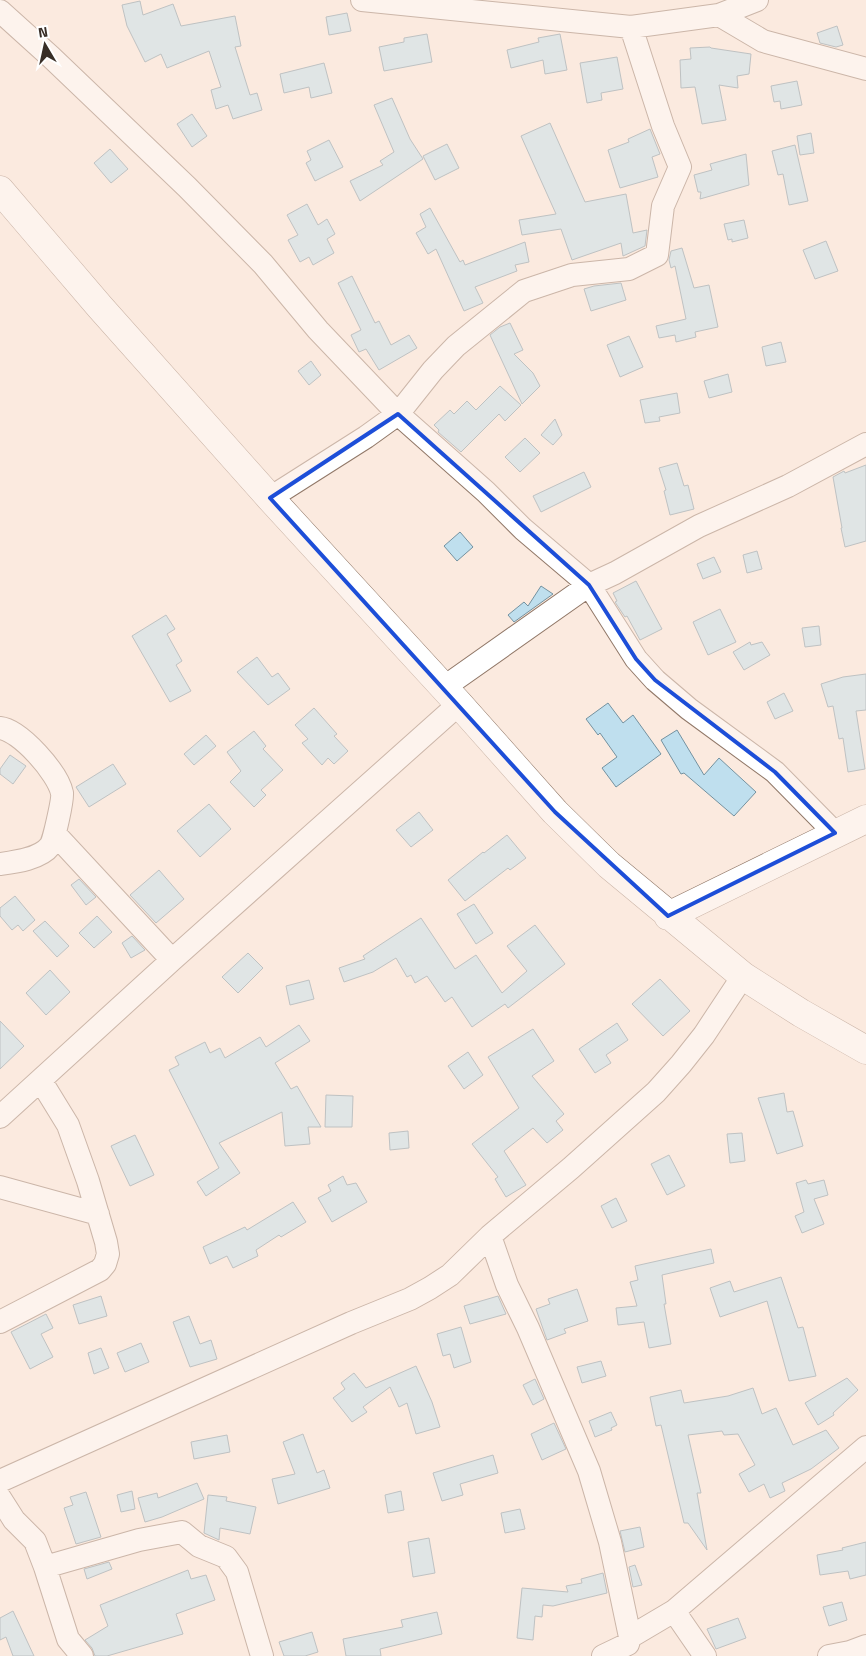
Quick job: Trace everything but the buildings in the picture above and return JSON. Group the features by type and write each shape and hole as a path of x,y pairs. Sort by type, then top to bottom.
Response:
{"street":[{"path":"362,0 630,28 719,15 757,0"},
{"path":"0,11 187,187 262,264 318,330 398,414 486,492 522,529 589,585 636,659 655,680 689,709 854,828 668,916"},
{"path":"719,15 763,41 866,69"},
{"path":"270,498 366,437 398,414 433,370 456,346 524,291 572,275 629,269 657,255 663,206 680,167 663,126 630,28"},
{"path":"0,190 100,307 270,498 555,812 609,865 668,916 743,976 801,1014 866,1050"},
{"path":"0,1117 172,960 451,696 589,585 616,574 699,526 788,486 866,444"},
{"path":"0,728 7,729 40,754 53,774 62,794 55,834 50,846 34,857 0,864"},
{"path":"55,834 172,960"},
{"path":"0,1481 351,1323 410,1299 450,1275 490,1236 571,1168 656,1092 704,1035 743,976"},
{"path":"0,1322 100,1270 105,1264 108,1254 88,1181 68,1125 41,1081"},
{"path":"0,1187 98,1214"},
{"path":"490,1236 507,1285 528,1328 589,1471 610,1542 630,1637 628,1644 607,1655"},
{"path":"630,1637 674,1611 866,1446"},
{"path":"0,1498 14,1520 35,1541 68,1639 82,1656"},
{"path":"45,1567 139,1540 182,1532 199,1546 226,1558 238,1572 262,1656"},
{"path":"674,1611 705,1656"}],"highlighted area":[{"path":"398,414 589,585 636,659 655,680 775,772 835,833 668,916 555,812 270,498"}]}
